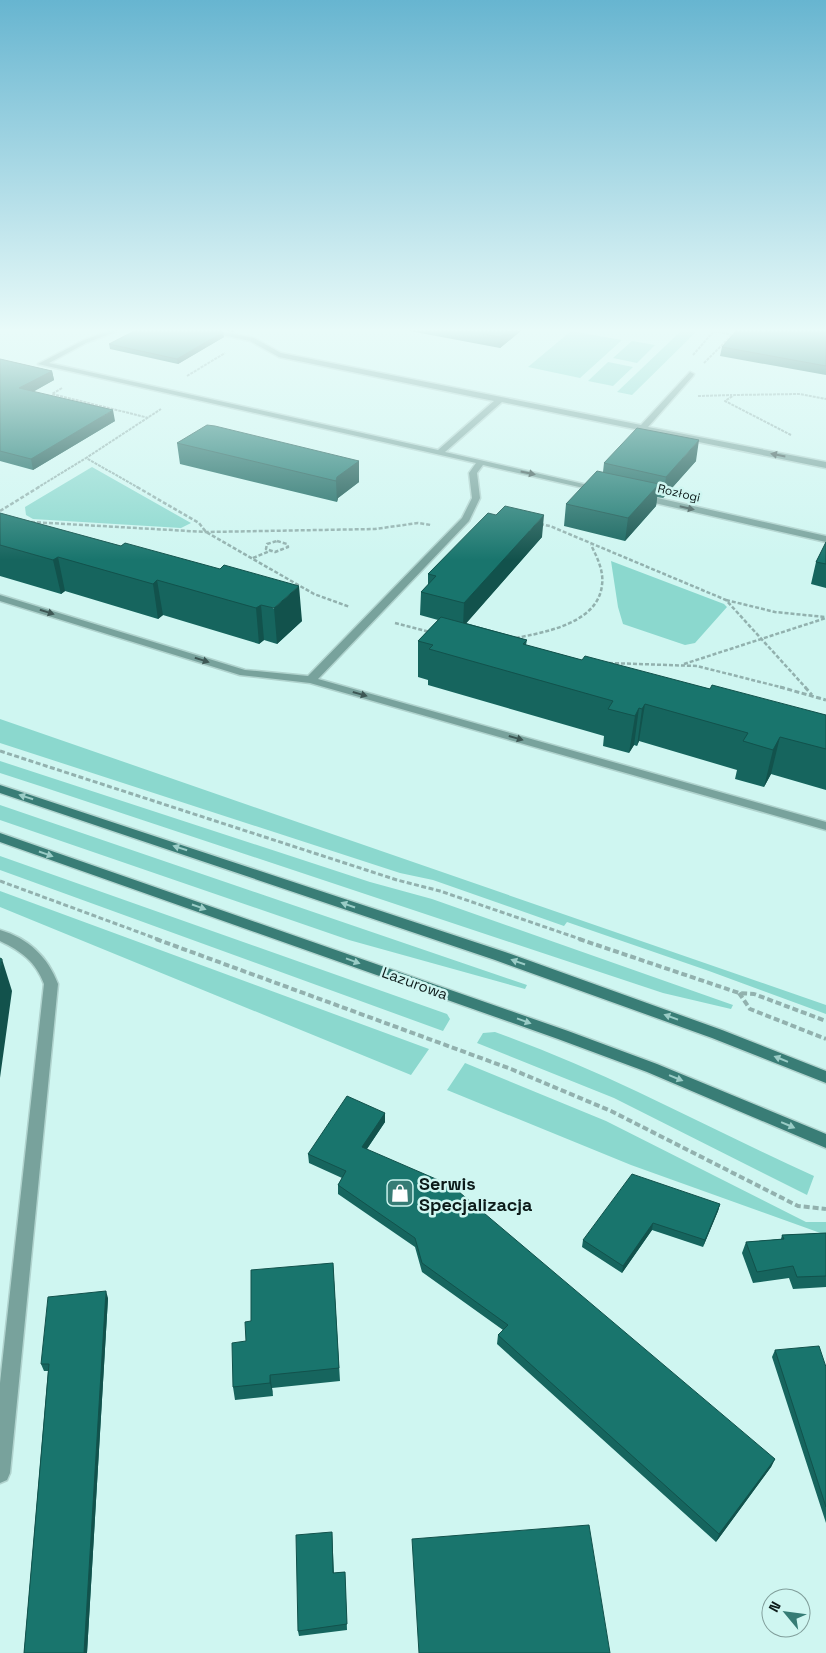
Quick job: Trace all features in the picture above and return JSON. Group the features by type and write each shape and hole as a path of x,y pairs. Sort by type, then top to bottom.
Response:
{"main road":[{"path":"0,789 500,956 698,1027 826,1077"},
{"name":"Lazurowa","path":"0,838 563,1035 670,1076 826,1141"}],"street":[{"path":"230,406 611,491"},
{"path":"439,453 493,406"},
{"path":"536,406 826,465"},
{"path":"643,428 662,406"},
{"path":"311,680 454,530 473,507 476,489 473,473 481,462"},
{"name":"Rozłogi","path":"630,495 826,539"},
{"path":"0,598 244,673 311,680 826,826"},
{"path":"0,935 28,950 46,969 51,984 0,1473"}],"path":[{"path":"85,408 89,406"},
{"path":"0,511 150,418 102,406"},
{"path":"734,406 757,420 792,435"},
{"path":"86,458 199,523 206,532 314,594 337,604 437,634"},
{"path":"30,522 206,532 375,529 418,523 454,530"},
{"path":"532,522 550,526 726,600 751,608 782,614 826,618"},
{"path":"252,558 270,551 285,550 287,544 271,542 265,546 270,551"},
{"path":"507,640 565,627 584,616 601,594 602,573 599,558 590,544"},
{"path":"726,600 812,695"},
{"path":"680,666 826,618"},
{"path":"607,662 680,666 741,674 826,700"},
{"path":"0,751 388,877 440,890 739,994 754,994 826,1021"},
{"path":"0,881 511,1068 611,1111 798,1206 826,1209"},
{"path":"739,994 750,1009 826,1039"}],"green space":[{"path":"92,467 191,523 181,528 33,519 26,515 25,507"},
{"path":"611,561 724,604 727,607 695,643 685,645 623,624 618,607"},
{"path":"0,719 826,1005 826,1014 567,922 564,926 433,880 400,873 0,743"},
{"path":"0,761 370,882 432,899 733,1005 731,1009 663,993 0,773"},
{"path":"0,805 527,985 525,989 349,940 0,820"},
{"path":"0,856 447,1014 450,1019 443,1031 0,870"},
{"path":"0,891 429,1049 411,1075 0,907"},
{"path":"495,1032 536,1047 617,1082 814,1176 807,1195 614,1098 477,1043 483,1033"},
{"path":"465,1063 606,1121 806,1222 826,1222 826,1235 631,1165 447,1090"}],"building":[{"path":"0,406 97,406 113,410 31,459 0,451"},
{"path":"207,425 359,461 337,477 336,481 177,443"},
{"path":"637,428 699,440 666,477 604,463"},
{"path":"597,471 659,484 628,518 566,504"},
{"path":"505,506 544,515 464,603 421,592 436,576 428,574 488,513 496,515"},
{"path":"0,513 121,546 125,543 220,569 224,565 299,586 274,608 261,605 256,608 157,580 153,584 58,557 53,560 0,545"},
{"path":"826,542 826,564 816,562"},
{"path":"441,617 527,640 523,644 582,660 585,656 710,689 712,685 826,715 826,749 780,737 773,750 743,741 748,733 645,704 642,709 639,708 635,716 608,709 613,701 429,649 433,645 418,641"},
{"path":"347,1096 385,1113 362,1147 452,1186 775,1459 719,1534 498,1335 508,1325 422,1263 415,1238 338,1185 346,1171 308,1154"},
{"path":"632,1174 720,1204 705,1240 653,1223 623,1266 583,1240"},
{"path":"826,1233 826,1276 797,1277 793,1266 757,1272 746,1242 784,1239 782,1235"},
{"path":"333,1263 339,1368 270,1375 270,1383 233,1387 232,1343 246,1341 245,1322 251,1321 251,1270"},
{"path":"106,1291 84,1653 24,1653 49,1364 41,1364 48,1297"},
{"path":"819,1346 826,1367 826,1507 775,1350"},
{"path":"589,1525 610,1653 419,1653 412,1539"},
{"path":"332,1532 333,1573 345,1572 347,1624 298,1631 296,1535"}],"place":[{"name":"Serwis Specjalizacja","path":"400,1193"}]}
